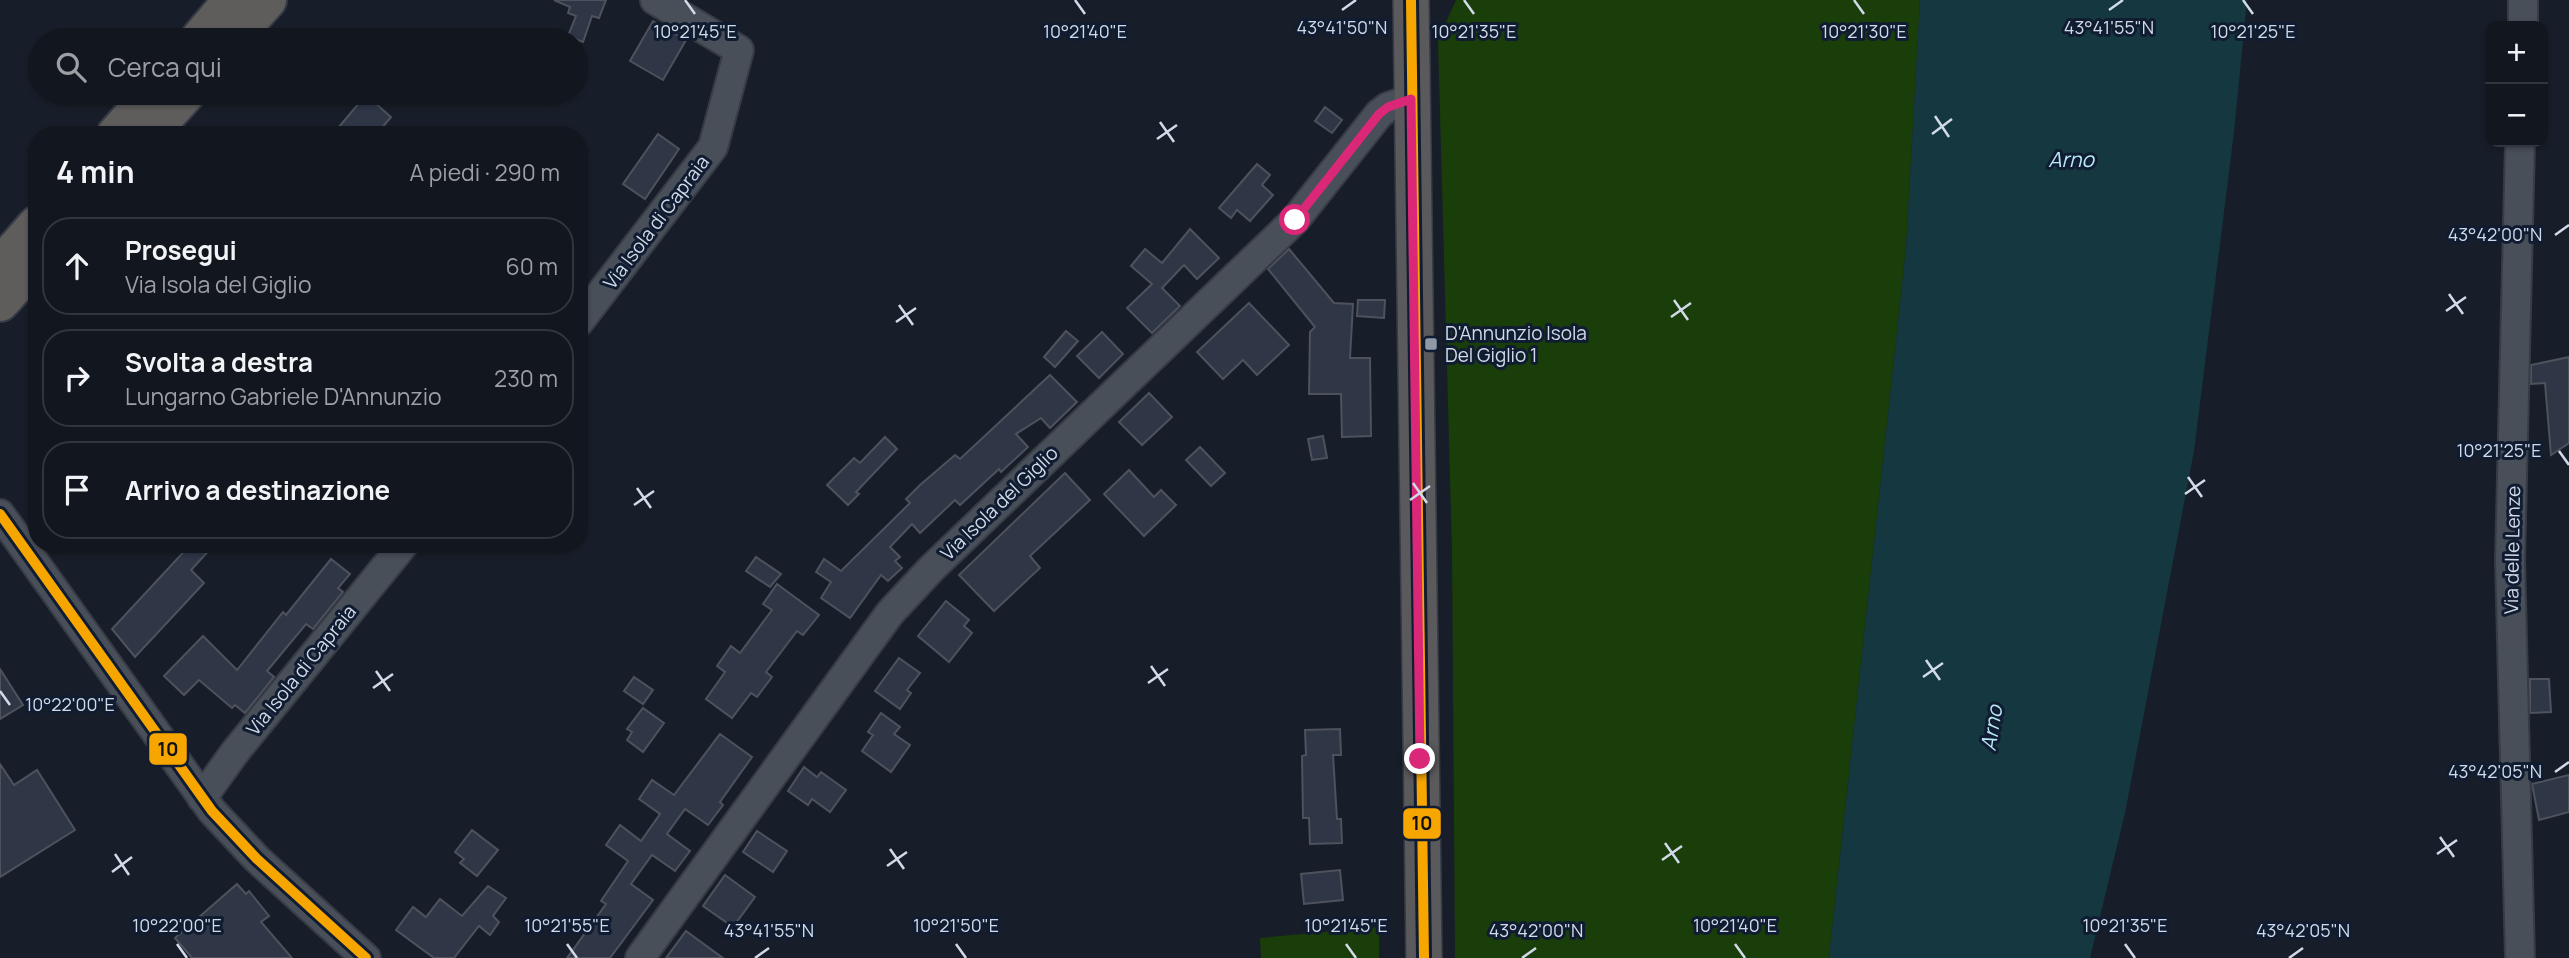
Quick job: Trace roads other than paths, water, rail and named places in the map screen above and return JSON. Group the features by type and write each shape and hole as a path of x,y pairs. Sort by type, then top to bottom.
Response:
{"highway":[{"path":"208,28 233,0"},
{"path":"242,28 267,0"},
{"path":"124,126 142,105"},
{"path":"156,126 175,105"},
{"path":"0,267 28,235"},
{"path":"0,302 28,271"}],"main road":[{"path":"1411,0 1424,958"}],"street":[{"name":"Via Isola di Capraia","path":"588,310 713,147 739,50 655,0"},
{"path":"2522,21 2523,0"},
{"name":"Via Isola del Giglio","path":"640,958 890,613 930,569 1295,220 1379,114 1388,107 1411,99"},
{"name":"Via delle Lenze","path":"2520,147 2510,560 2520,958"},
{"path":"0,514 202,798 257,859 366,958"},
{"name":"Via Isola di Capraia","path":"202,798 234,752 397,553"}],"water":[{"name":"Arno","path":"1920,0 2247,0 2234,132 2194,451 2125,813 2090,958 1829,958 1906,249"}],"place":[{"name":"D'Annunzio Isola Del Giglio 1","path":"1431,344"}]}
